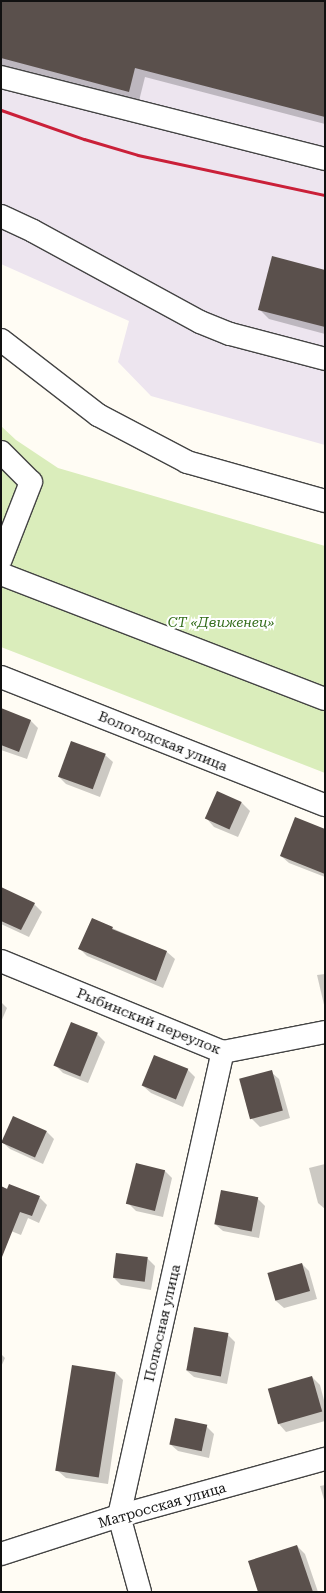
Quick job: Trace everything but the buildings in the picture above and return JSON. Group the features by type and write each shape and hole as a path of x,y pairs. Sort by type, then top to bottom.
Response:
{"street":[{"path":"1,77 325,159"},
{"path":"1,216 33,231 200,322 230,334 325,359"},
{"path":"1,340 98,415 186,462 325,501"},
{"path":"1,452 32,482 1,559"},
{"path":"1,574 325,699"},
{"name":"Вологодская улица","path":"1,677 325,805"},
{"name":"Рыбинский переулок","path":"1,961 222,1052 325,1032"},
{"name":"Полюсная улица","path":"140,1592 119,1516 222,1052"},
{"name":"Матросская улица","path":"1,1554 119,1516 325,1459"}],"shaded area":[{"path":"1,1 325,1 325,445 151,396 118,362 129,321 1,264"}],"green space":[{"name":"СТ «Движенец»","path":"1,426 16,440 58,468 325,546 325,773 1,647"}],"railway":[{"path":"1,110 84,139 138,155 325,195"}]}
